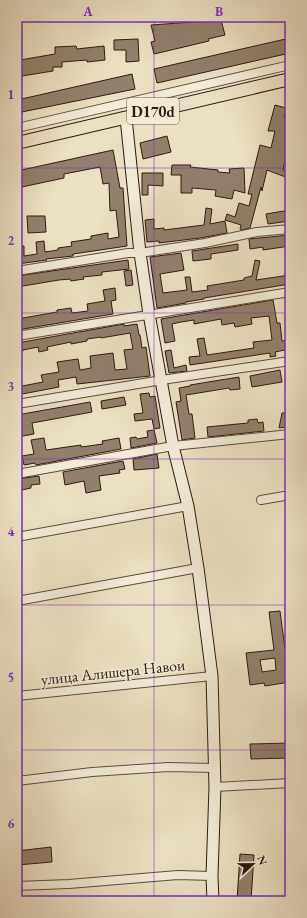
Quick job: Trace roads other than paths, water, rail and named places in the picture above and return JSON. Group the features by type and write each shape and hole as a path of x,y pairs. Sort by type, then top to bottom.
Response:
{"main road":[{"name":"D170d","path":"17,143 290,79"}],"street":[{"path":"17,128 290,65"},
{"path":"126,118 140,253 149,314 173,446 188,506 198,568 212,676 215,787 212,876 213,901"},
{"path":"17,271 128,253 140,253 257,232 290,230"},
{"path":"17,336 290,292"},
{"path":"17,404 290,361"},
{"path":"17,474 173,446 290,434"},
{"path":"261,500 290,495"},
{"path":"17,537 188,506"},
{"path":"17,601 198,568"},
{"name":"улица Алишера Навои","path":"17,696 212,676"},
{"path":"17,781 92,772 168,767 214,768"},
{"path":"215,787 290,783"},
{"path":"17,886 69,884 178,875 212,876"}]}
